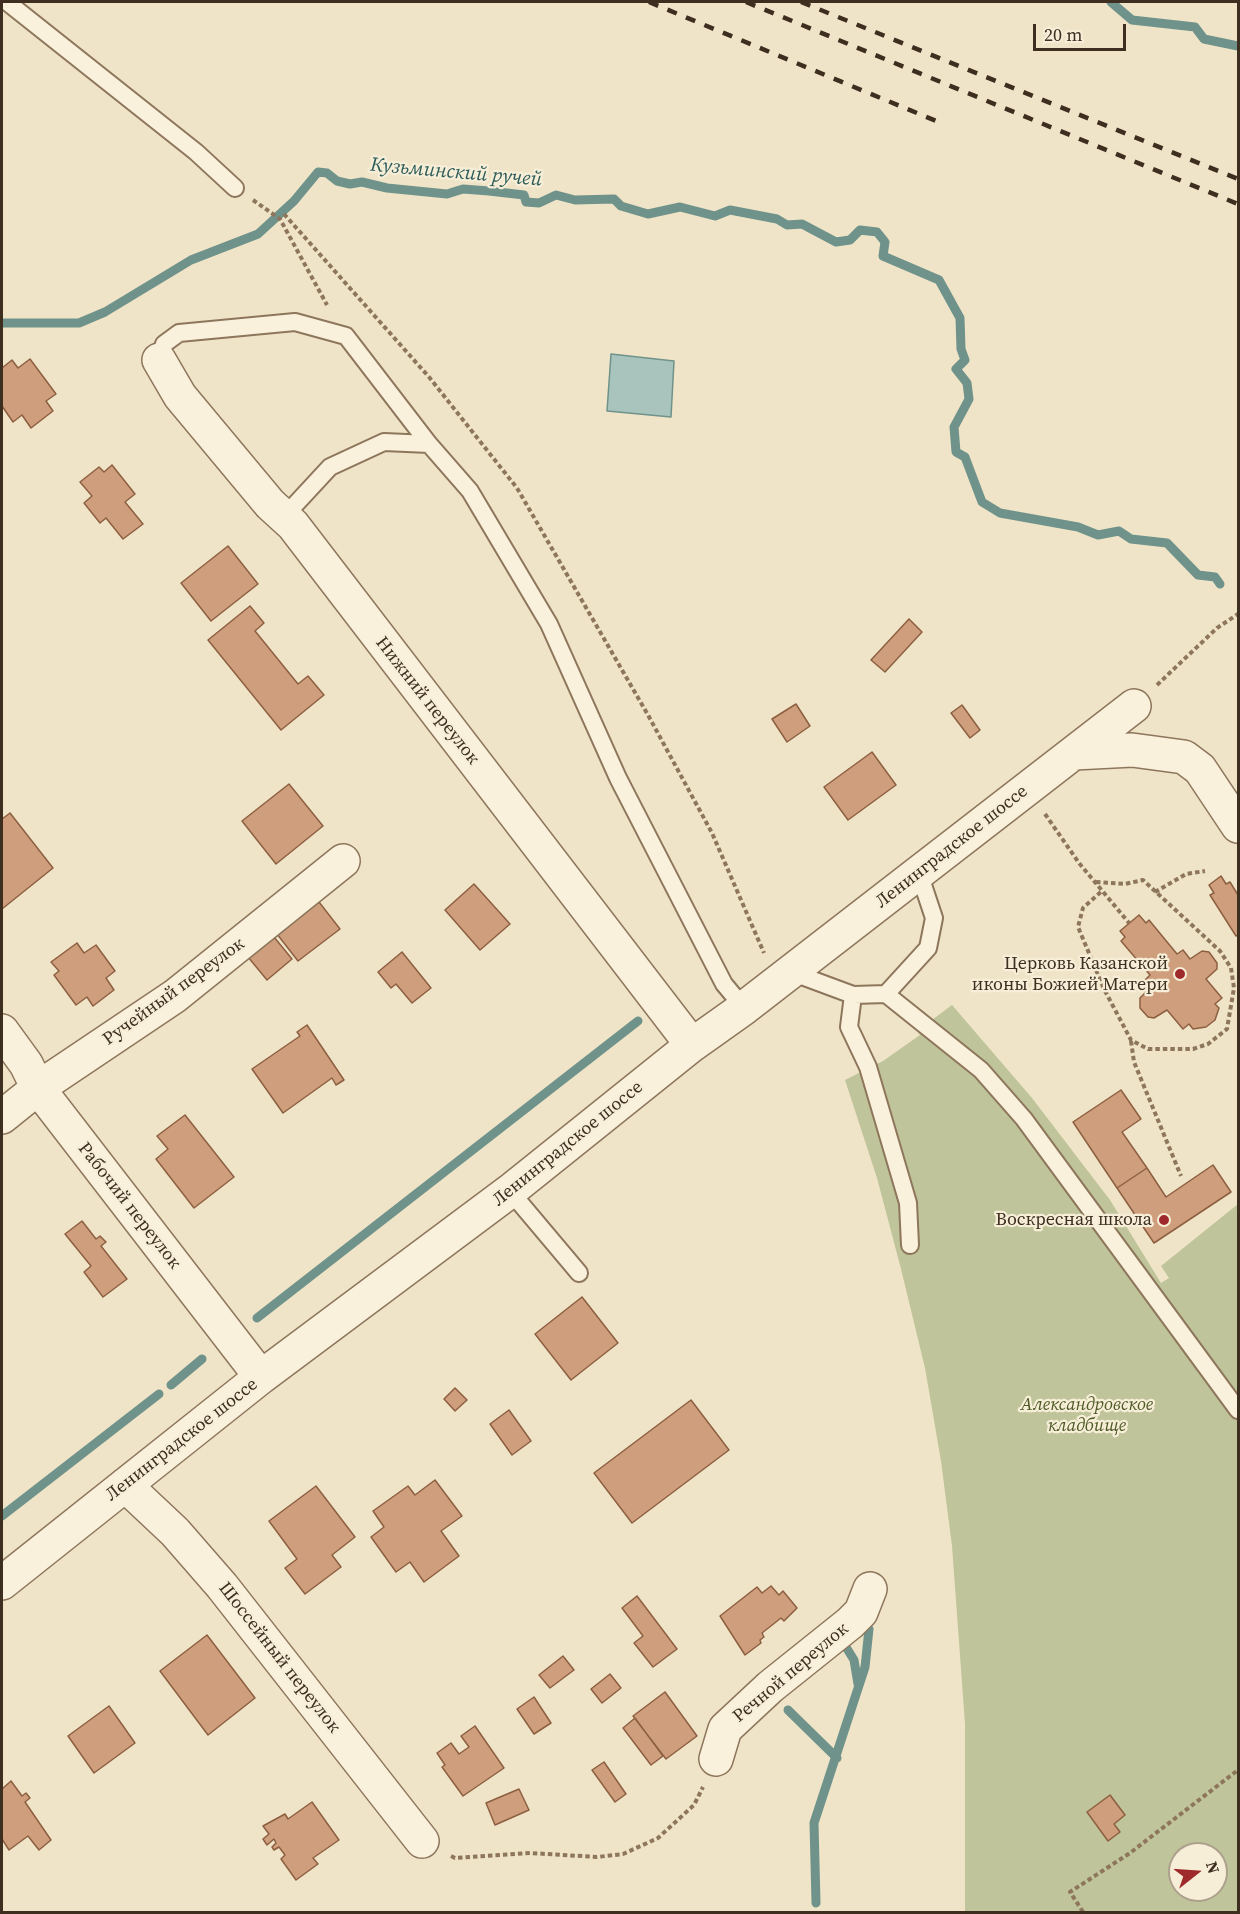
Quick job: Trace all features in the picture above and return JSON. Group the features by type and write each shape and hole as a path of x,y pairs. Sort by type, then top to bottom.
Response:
{"street":[{"name":"Нижний переулок","path":"159,360 180,396 270,504 293,525 692,1045"},
{"name":"Ленинградское шоссе","path":"2,1583 261,1377 510,1191 692,1045 791,972 1134,706"},
{"path":"1074,753 1132,750 1184,757 1200,769 1239,826"},
{"name":"Ручейный переулок","path":"2,1117 39,1088 175,996 343,861"},
{"name":"Рабочий переулок","path":"2,1031 26,1064 39,1088 261,1377"},
{"name":"Шоссейный переулок","path":"125,1485 175,1532 222,1586 422,1841"},
{"name":"Речной переулок","path":"716,1759 725,1729 770,1687 850,1623 861,1612 870,1588"}],"lane":[{"path":"7,2 196,152 236,188"},
{"path":"159,360 164,344 179,333 295,322 346,336 429,444 470,490 549,624 618,778 724,984 744,1008"},
{"path":"293,525 292,508 330,467 384,442 429,444"},
{"path":"886,994 928,948 934,918 919,873"},
{"path":"791,972 852,995 886,994 981,1070 1024,1119 1239,1410"},
{"path":"852,995 849,1027 868,1067 908,1203 910,1245"},
{"path":"510,1191 579,1274"}],"path":[{"path":"272,213 280,219 346,336"},
{"path":"1134,706 1217,628 1239,614"},
{"path":"1027,789 1079,863 1129,923"},
{"path":"1155,892 1186,874 1205,871"},
{"path":"1096,882 1125,884 1143,880 1220,951 1231,968 1232,998 1227,1029 1208,1044 1193,1049 1148,1049 1131,1040"},
{"path":"1102,891 1083,908 1078,927 1104,989 1131,1040 1134,1062 1181,1176"},
{"path":"422,1841 455,1858 530,1853 597,1857 623,1854 658,1838 694,1805 716,1759"},
{"path":"1083,1912 1070,1892 1130,1853 1239,1770"}],"green space":[{"name":"Александровское кладбище","path":"952,1005 1032,1098 1110,1200 1161,1283 1169,1278 1161,1266 1238,1204 1238,1912 965,1912 965,1724 952,1546 941,1461 925,1368 901,1269 877,1178 845,1080 883,1061 920,1035 917,1031"}],"water":[{"path":"611,354 674,361 671,417 607,411"}],"building":[{"path":"30,359 56,394 46,401 53,411 31,428 22,415 13,422 2,406 2,368 12,360 18,368"},
{"path":"112,465 135,494 125,502 143,524 123,539 106,518 100,523 84,503 92,496 80,482 99,467 104,472"},
{"path":"228,546 258,584 211,621 181,583"},
{"path":"250,606 264,623 255,631 298,684 308,676 324,695 281,730 208,640"},
{"path":"909,619 922,632 885,672 871,660"},
{"path":"796,704 810,726 787,742 772,719"},
{"path":"962,705 980,730 970,738 951,713"},
{"path":"872,752 896,785 848,820 824,787"},
{"path":"289,784 323,826 276,864 242,821"},
{"path":"10,813 53,868 2,909 2,819"},
{"path":"1221,876 1226,884 1230,882 1238,895 1238,935 1236,936 1210,895 1214,893 1209,885"},
{"path":"474,884 510,924 480,950 445,910"},
{"path":"319,902 340,929 298,961 277,934"},
{"name":"Церковь Казанской иконы Божией Матери","path":"1139,915 1146,923 1149,920 1177,954 1183,950 1190,959 1202,951 1209,952 1217,963 1217,969 1206,979 1222,998 1215,1004 1219,1008 1215,1020 1206,1027 1193,1029 1189,1024 1183,1029 1167,1010 1154,1018 1148,1017 1140,1008 1140,998 1150,988 1144,981 1150,975 1121,941 1125,937 1120,931"},
{"path":"274,937 292,959 267,980 248,957"},
{"path":"77,943 84,953 96,945 115,971 106,978 114,990 93,1006 87,997 76,1005 54,975 59,971 51,962"},
{"path":"402,952 431,988 412,1003 396,984 391,988 378,972"},
{"path":"307,1025 344,1080 336,1085 332,1078 283,1113 252,1069 300,1036 297,1032"},
{"path":"1121,1090 1141,1119 1122,1132 1147,1168 1117,1188 1073,1122"},
{"path":"185,1115 234,1177 194,1208 156,1159 168,1149 157,1136"},
{"name":"Воскресная школа","path":"1213,1165 1231,1192 1154,1243 1117,1188 1147,1168 1166,1197"},
{"path":"82,1221 96,1239 100,1236 106,1242 101,1246 127,1279 103,1297 84,1272 91,1266 65,1234"},
{"path":"582,1297 618,1343 571,1380 535,1334"},
{"path":"455,1388 467,1400 455,1411 444,1399"},
{"path":"691,1400 729,1450 632,1523 594,1473"},
{"path":"509,1410 531,1441 512,1455 490,1424"},
{"path":"435,1480 462,1516 441,1531 459,1556 424,1582 410,1562 396,1572 371,1537 384,1527 373,1511 408,1486 415,1495"},
{"path":"316,1486 355,1537 332,1555 341,1567 305,1594 285,1568 297,1559 269,1521"},
{"path":"771,1586 779,1595 783,1591 797,1608 784,1621 781,1618 762,1633 764,1637 760,1640 761,1643 745,1655 720,1616 757,1587 762,1593"},
{"path":"637,1596 677,1649 653,1667 634,1643 643,1636 622,1608"},
{"path":"207,1635 255,1698 208,1735 160,1671"},
{"path":"563,1656 574,1670 550,1688 539,1675"},
{"path":"610,1674 621,1688 602,1703 591,1689"},
{"path":"665,1692 697,1736 666,1759 633,1716"},
{"path":"534,1697 551,1723 534,1734 517,1709"},
{"path":"109,1706 135,1743 94,1773 68,1736"},
{"path":"635,1718 663,1756 651,1765 623,1728"},
{"path":"475,1726 504,1768 463,1796 442,1767 445,1765 437,1753 451,1743 459,1754 469,1747 461,1736"},
{"path":"604,1762 626,1794 615,1802 592,1770"},
{"path":"11,1781 22,1796 26,1793 30,1798 25,1802 51,1840 39,1850 28,1836 9,1850 2,1839 2,1789"},
{"path":"519,1789 529,1810 495,1825 486,1803"},
{"path":"1110,1795 1125,1815 1114,1824 1120,1832 1108,1841 1087,1812"},
{"path":"312,1802 339,1840 313,1858 318,1864 296,1880 281,1859 285,1855 279,1847 274,1850 272,1847 276,1843 274,1839 267,1845 263,1839 269,1834 263,1826 285,1814 288,1819"}],"waterway":[{"path":"1111,2 1132,20 1195,27 1204,39 1238,46"},
{"name":"Кузьминский ручей","path":"2,323 79,323 105,312 191,260 258,234 294,201 318,172 327,173 337,181 350,184 362,182 387,188 447,194 463,189 489,191 524,195 526,202 539,203 556,195 575,200 614,199 621,206 648,214 680,207 715,216 730,210 777,219 787,225 802,224 836,242 850,240 860,230 877,232 885,242 883,256 939,280 960,318 961,349 965,360 956,369 967,383 969,399 954,427 956,452 965,457 982,502 1000,513 1078,527 1098,535 1119,531 1131,539 1167,543 1198,575 1215,577 1220,584"},
{"path":"257,1318 638,1021"},
{"path":"171,1385 202,1359"},
{"path":"2,1516 159,1394"},
{"path":"816,1903 814,1823 865,1667 869,1629"},
{"path":"846,1647 854,1660 858,1684"},
{"path":"788,1710 837,1758"}],"railway":[{"path":"649,2 941,123"},
{"path":"746,2 1238,204"},
{"path":"801,2 1238,179"}],"place":[{"name":"Церковь Казанской иконы Божией Матери","path":"1180,974"},
{"name":"Воскресная школа","path":"1164,1220"}]}
